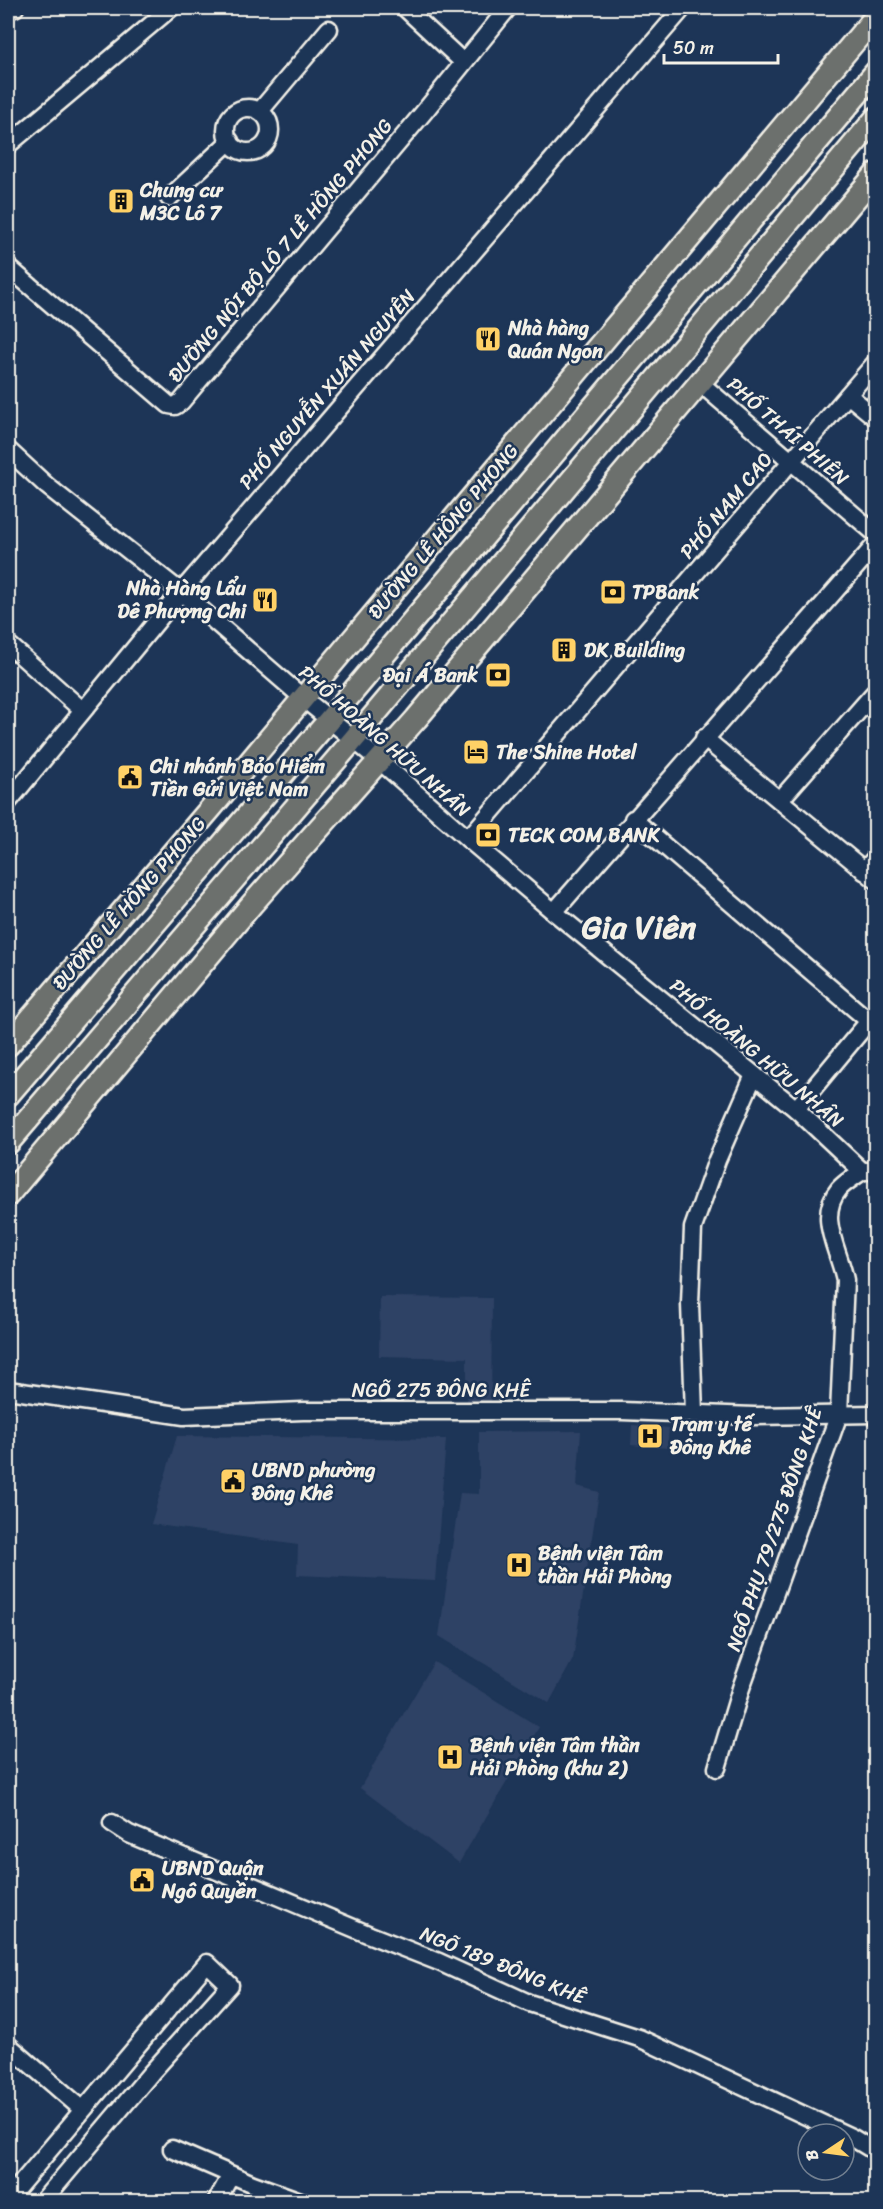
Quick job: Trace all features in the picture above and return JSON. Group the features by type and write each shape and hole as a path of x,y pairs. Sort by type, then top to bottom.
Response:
{"main road":[{"name":"ĐƯỜNG LÊ HỒNG PHONG","path":"8,1045 303,698 873,15"},
{"name":"ĐƯỜNG LÊ HỒNG PHONG","path":"8,1095 329,720 876,72"},
{"path":"8,1143 354,739 876,118"},
{"path":"8,1195 252,904 380,760 876,174"}],"street":[{"path":"8,10 15,8"},
{"path":"8,145 171,8"},
{"path":"405,8 463,62"},
{"name":"ĐƯỜNG NỘI BỘ LÔ 7 LÊ HỒNG PHONG","path":"8,267 169,405 175,406 181,402 424,112 508,8"},
{"name":"PHỐ NGUYỄN XUÂN NGUYÊN","path":"8,802 181,592 683,8"},
{"path":"260,111 329,29"},
{"path":"246,108 260,111 269,123 269,137 266,143 255,151 248,152 234,147 230,141 227,128 233,114 246,108"},
{"path":"169,198 230,141"},
{"name":"PHỐ NAM CAO","path":"468,839 876,362"},
{"name":"PHỐ THÁI PHIÊN","path":"700,383 876,534"},
{"path":"848,395 876,418"},
{"name":"PHỐ HOÀNG HỮU NHÂN","path":"8,450 47,486 181,592 329,720 380,760 554,912 869,1171"},
{"path":"554,912 876,544"},
{"path":"8,644 82,710"},
{"path":"780,800 876,691"},
{"path":"704,738 870,875 876,857"},
{"path":"633,819 872,1017 796,1109"},
{"path":"694,1413 690,1304 693,1228 717,1160 754,1075"},
{"name":"NGÕ PHỤ 79/275 ĐÔNG KHÊ","path":"717,1768 741,1688 839,1414 845,1280 841,1259 829,1232 830,1205 840,1188 869,1171"},
{"name":"NGÕ 275 ĐÔNG KHÊ","path":"8,1390 184,1416 303,1411 622,1411 754,1416 876,1414"},
{"name":"NGÕ 189 ĐÔNG KHÊ","path":"112,1823 129,1834 440,1962 530,2003 639,2038 853,2138 876,2152"},
{"path":"8,2199 207,1963 230,1985 151,2073 42,2202"},
{"path":"8,2045 82,2109"},
{"path":"131,2054 151,2073"},
{"path":"172,2149 231,2175 303,2202"},
{"path":"216,2202 231,2175"}],"shaded area":[{"path":"380,1297 492,1298 491,1411 467,1411 467,1358 379,1356"},
{"name":"Trạm y tế Đông Khê","path":"632,1425 669,1428 667,1448 631,1445"},
{"name":"Bệnh viện Tâm thần Hải Phòng","path":"581,1431 577,1486 599,1492 573,1659 549,1703 439,1636 460,1493 479,1494 479,1432"},
{"path":"177,1436 446,1439 435,1581 297,1575 298,1545 151,1524"},
{"name":"Bệnh viện Tâm thần Hải Phòng (khu 2)","path":"434,1662 539,1727 459,1863 360,1788"}],"place":[{"name":"Chung cư M3C Lô 7","path":"121,201"},
{"name":"Nhà hàng Quán Ngon","path":"488,339"},
{"name":"TPBank","path":"613,592"},
{"name":"Nhà Hàng Lẩu Dê Phượng Chi","path":"265,600"},
{"name":"DK Building","path":"564,650"},
{"name":"Đại Á Bank","path":"498,675"},
{"name":"The Shine Hotel","path":"476,752"},
{"name":"Chi nhánh Bảo Hiểm Tiền Gửi Việt Nam","path":"130,777"},
{"name":"TECK COM BANK","path":"488,835"},
{"name":"Trạm y tế Đông Khê","path":"650,1436"},
{"name":"UBND phường Đông Khê","path":"233,1481"},
{"name":"Bệnh viện Tâm thần Hải Phòng","path":"519,1565"},
{"name":"Bệnh viện Tâm thần Hải Phòng (khu 2)","path":"450,1757"},
{"name":"UBND Quận Ngô Quyền","path":"142,1880"}],"district":[{"name":"Gia Viên","path":"639,927"}]}
